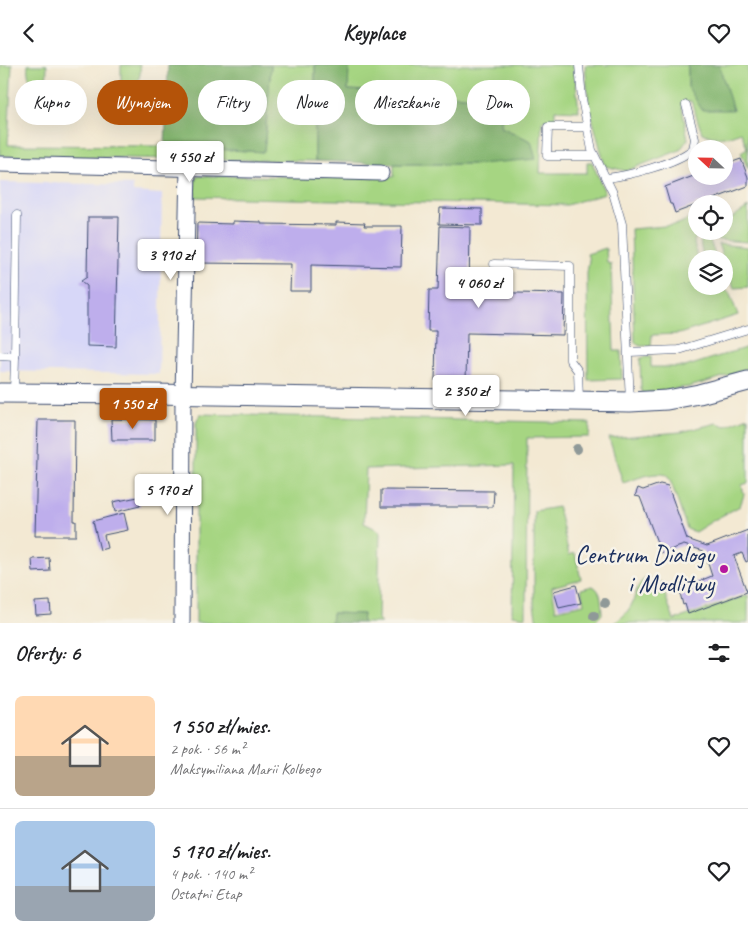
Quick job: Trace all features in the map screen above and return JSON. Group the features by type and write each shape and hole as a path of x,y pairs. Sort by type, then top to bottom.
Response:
{"street":[{"path":"0,164 381,173"},
{"path":"182,623 183,395 188,168"},
{"path":"7,393 630,403 683,397 746,381"}],"lane":[{"path":"579,65 582,99 594,156 615,199 622,224 630,403"},
{"path":"606,178 622,176 678,158 693,149 695,139 686,105"},
{"path":"587,127 548,127 547,156 594,156"},
{"path":"7,393 15,357 17,215"},
{"path":"494,264 570,266 570,360 578,371 579,402"},
{"path":"629,352 679,350 748,329"},
{"path":"0,356 15,357"}],"shaded area":[{"path":"0,182 133,185 133,192 162,194 159,374 0,371"}],"green space":[{"path":"0,65 12,65 8,145 165,146 264,152 271,65 315,65 315,80 277,80 277,125 315,125 315,161 0,156"},
{"path":"28,65 47,65 46,80 30,80"},
{"path":"121,65 140,65 138,80 121,80"},
{"path":"168,65 271,65 267,115 267,80 198,80 198,125 266,125 264,152 165,146 166,125 188,125 188,80 167,80"},
{"path":"315,65 349,65 348,90 355,90 355,125 457,125 457,96 467,96 467,125 501,125 501,127 531,141 536,159 479,164 394,164 315,161 315,125 345,125 345,80 315,80"},
{"path":"349,65 574,65 579,111 555,110 555,121 542,121 540,173 587,173 587,162 592,162 605,193 567,205 195,197 195,178 199,176 394,177 394,164 479,164 531,141 501,127 501,125 530,125 530,80 467,80 467,96 457,96 457,80 355,80 355,90 348,90"},
{"path":"585,65 688,65 688,87 732,109 719,65 748,65 748,169 741,152 747,148 741,132 722,137 713,137 702,133 691,101 681,103 688,139 680,150 626,171 605,166 589,106"},
{"path":"688,65 719,65 733,110 702,110 688,87"},
{"path":"748,207 748,242 717,240 733,240 733,217"},
{"path":"688,220 688,240 695,240 695,250 688,250 688,295 730,295 738,315 679,334 652,335 651,346 640,346 635,343 631,229 676,225"},
{"path":"702,240 710,240 713,250 702,250"},
{"path":"718,244 748,247 748,287 734,288 733,250 720,250"},
{"path":"606,248 607,263 611,264 614,351 621,351 622,379 588,380 587,273 589,260 587,254"},
{"path":"748,347 748,368 689,387 643,393 641,389 640,359 643,357 651,357 651,367 685,367"},
{"path":"200,414 590,423 589,437 527,438 526,617 512,615 514,465 366,469 364,523 380,531 378,620 381,623 362,623 363,614 332,613 331,623 196,623 196,423"},
{"path":"748,417 748,483 742,485 744,495 740,506 695,532 687,529 667,475 650,475 623,483 609,438 681,432 717,423 726,426"},
{"path":"558,507 569,555 575,553 581,579 552,587 556,610 584,604 581,589 593,586 600,595 602,614 594,623 537,623 534,605 534,511"},
{"path":"646,578 664,583 664,592 674,620 748,595 748,623 614,623 629,609 639,585"},
{"path":"332,613 363,614 362,623 331,623"}],"building":[{"path":"741,159 748,177 748,186 724,195 688,195 688,208 675,213 665,187 688,178 688,185 733,185 733,162"},
{"path":"440,208 482,209 482,225 439,224"},
{"path":"88,217 119,217 116,347 87,346 87,286 81,281 87,277"},
{"path":"233,221 261,222 261,224 336,225 336,222 365,223 364,226 402,226 401,267 311,265 311,291 290,291 291,264 196,263 197,223 233,224"},
{"path":"440,226 470,227 469,292 564,294 563,335 467,333 466,382 435,381 436,331 428,331 429,290 438,290"},
{"path":"111,419 155,420 155,440 112,440"},
{"path":"38,420 75,420 74,521 76,521 76,536 35,536"},
{"name":"Centrum Dialogu i Modlitwy","path":"660,484 668,486 687,539 707,546 748,530 748,561 746,562 742,553 734,556 747,592 688,614 685,604 683,605 679,589 712,576 704,551 684,545 661,553 640,497 635,496 638,488 643,490"},
{"path":"381,490 494,491 493,507 381,507"},
{"path":"138,497 140,506 115,512 113,502"},
{"path":"124,513 128,530 104,535 107,548 100,550 93,521"},
{"path":"49,558 50,571 33,572 32,559"},
{"path":"576,585 581,603 559,608 554,591"},
{"path":"50,601 51,614 36,615 35,602"}],"place":[{"name":"Centrum Dialogu i Modlitwy","path":"724,569"}]}
